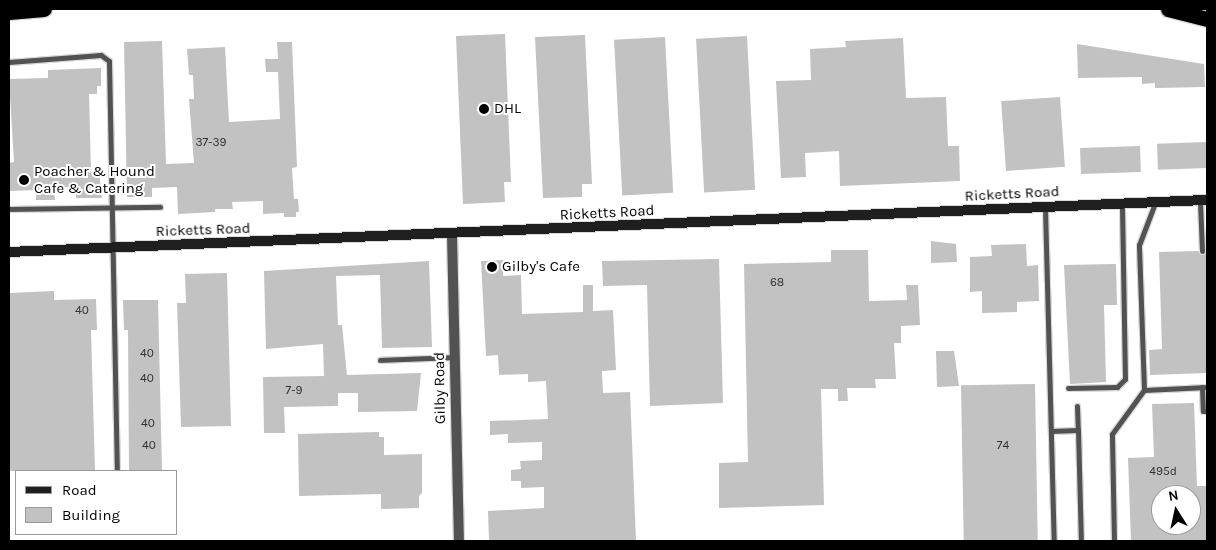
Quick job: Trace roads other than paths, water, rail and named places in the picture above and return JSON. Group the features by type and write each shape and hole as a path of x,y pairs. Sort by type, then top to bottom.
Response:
{"highway":[{"path":"9,12 44,9"},
{"path":"1168,9 1207,19"}],"street":[{"name":"Ricketts Road","path":"9,252 452,235 1204,200"},
{"name":"Gilby Road","path":"452,235 458,541"}],"lane":[{"path":"9,62 101,55 109,61 114,248 116,470"},
{"path":"1202,251 1204,200"},
{"path":"1114,541 1112,434 1144,390 1139,245 1154,203"},
{"path":"1068,388 1117,387 1125,379 1122,204"},
{"path":"9,208 160,207"},
{"path":"1045,208 1054,541"},
{"path":"380,360 454,358"},
{"path":"1144,390 1205,387 1203,411 1207,411"},
{"path":"1077,406 1081,541"},
{"path":"1051,431 1078,430"}],"place":[{"name":"DHL","path":"484,109"},
{"name":"Poacher & Hound Cafe & Catering","path":"24,180"},
{"name":"Gilby's Cafe","path":"492,267"}]}
